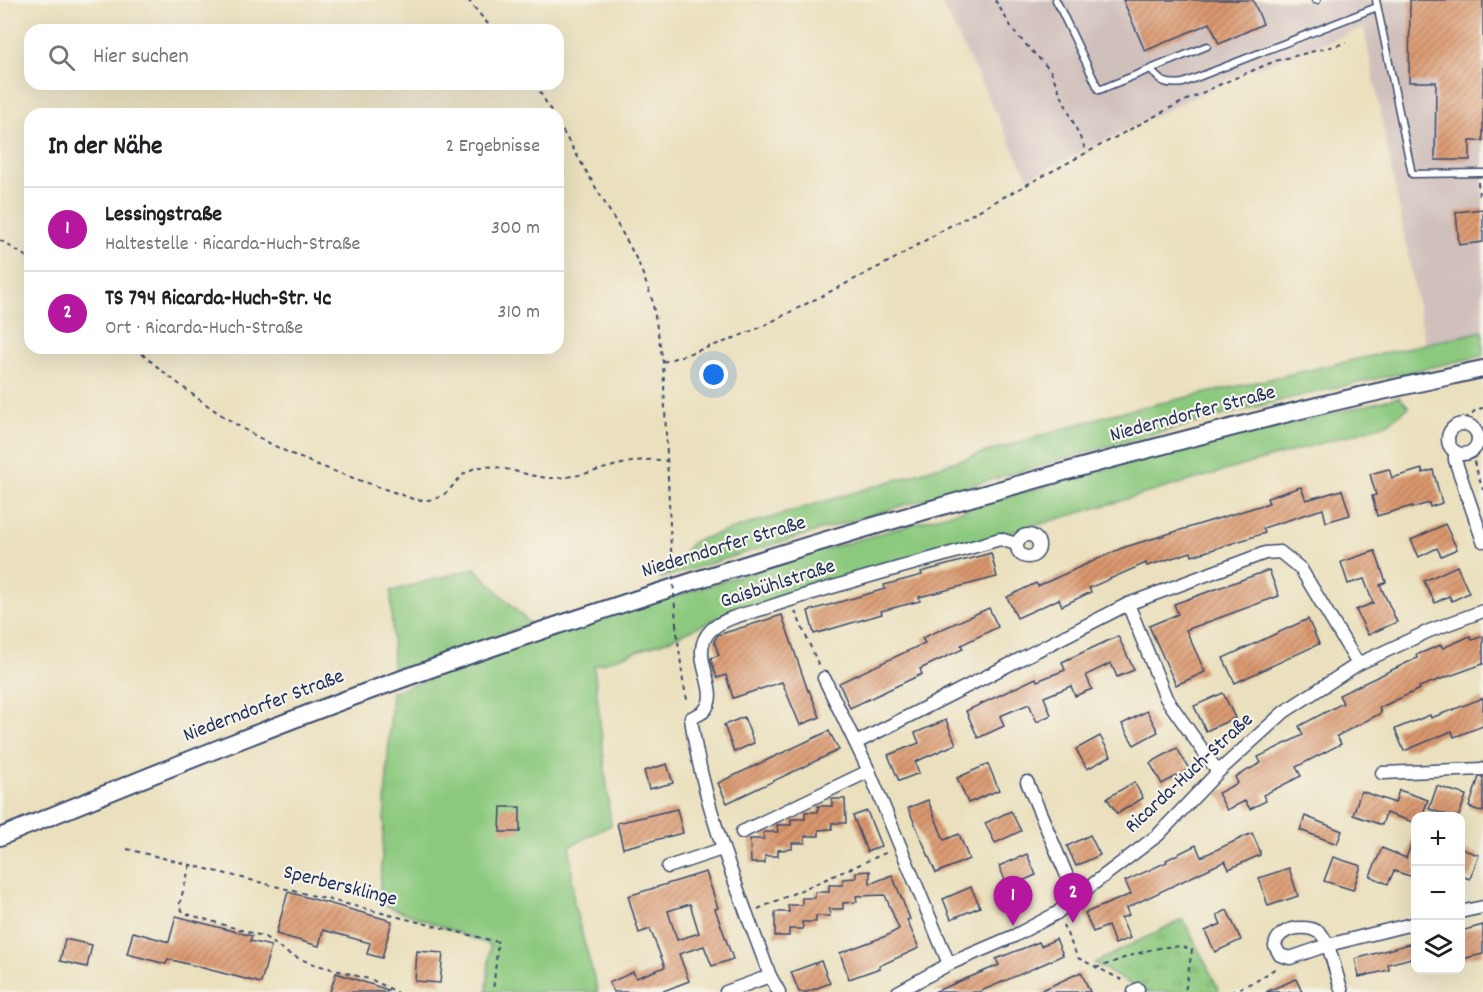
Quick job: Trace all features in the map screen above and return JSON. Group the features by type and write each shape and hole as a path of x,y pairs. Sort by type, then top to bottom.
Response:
{"main road":[{"name":"Niederndorfer Straße","path":"0,837 169,768 383,686 642,597 949,503 1095,463 1281,415 1483,369"}],"street":[{"path":"1465,424 1474,429 1478,438 1477,447 1463,455 1455,452 1449,444 1448,437 1451,430 1458,425 1465,424"},
{"path":"1455,452 1455,460 1483,541"},
{"name":"Gaisbühlstraße","path":"691,718 703,712 709,702 710,690 701,656 705,639 711,630 723,622 790,600 1000,539 1016,544"},
{"path":"856,743 1128,604 1265,553 1280,552 1301,569 1358,664"},
{"path":"1128,604 1166,698 1218,772"},
{"name":"Ricarda-Huch-Straße","path":"898,992 949,964 1014,936 1057,913 1158,835 1218,772 1284,712 1358,664 1429,631 1483,611"},
{"path":"824,678 869,771 949,964"},
{"path":"691,718 696,756 722,849 770,976 779,992"},
{"path":"1382,773 1483,769"},
{"path":"742,832 869,771"},
{"path":"1027,782 1076,897"},
{"path":"668,867 722,849"},
{"path":"1465,911 1483,907"},
{"path":"1342,992 1328,945 1320,933 1304,928 1282,933 1276,938 1275,946 1280,955 1290,958 1328,945 1411,924"},
{"path":"726,992 770,976"}],"lane":[{"path":"1056,0 1099,90 1207,46"},
{"path":"1151,69 1162,82 1171,85 1183,83 1376,4 1412,174 1480,173"}],"path":[{"path":"468,0 488,24"},
{"path":"995,0 1015,33 1050,70 1088,153"},
{"path":"663,362 761,327 894,259 1170,108 1221,84 1275,62 1346,43"},
{"path":"539,90 549,108"},
{"path":"564,133 639,264 652,299 663,362 676,624 683,681 691,718"},
{"path":"1480,173 1479,197 1483,196"},
{"path":"0,240 24,255"},
{"path":"143,354 210,407 267,442 413,499 426,501 439,499 471,470 483,467 532,477 555,478 654,459 667,461"},
{"path":"1458,425 1478,409 1483,408"},
{"path":"1477,447 1483,490"},
{"path":"790,600 824,678"},
{"path":"747,914 900,846"},
{"name":"Sperbersklinge","path":"126,849 498,942 493,992"},
{"path":"190,865 179,906 184,913 266,937 287,953 310,963 372,980 397,992"},
{"path":"1057,913 1078,958 1136,990"},
{"path":"1096,968 1160,948 1186,947 1192,950 1185,992"},
{"path":"1231,992 1258,980 1290,958"}],"shaded area":[{"path":"940,0 1483,0 1483,331 1425,343 1364,28 1245,72 1028,178"}],"green space":[{"path":"1483,331 1483,356 1326,390 1197,422 966,487 659,579 694,541 1112,414"},
{"path":"1399,397 1409,407 1387,424 722,616 666,641 594,666 611,825 570,846 574,905 598,992 487,992 490,945 379,903 392,692 542,638 798,557 1098,471"},
{"path":"475,568 530,624 393,673 391,591"},
{"path":"1183,919 1219,990 1216,992 1139,992 1137,988 1094,963"}],"building":[{"path":"1123,0 1253,0 1263,24 1219,44 1210,23 1145,51"},
{"path":"1410,0 1483,0 1483,141 1470,141 1470,160 1435,160 1436,82 1409,82"},
{"path":"1483,209 1483,242 1459,245 1456,212"},
{"path":"1389,469 1392,478 1422,469 1423,473 1433,470 1442,503 1430,507 1429,503 1412,508 1412,506 1377,516 1372,496 1376,495 1370,474"},
{"path":"1301,487 1306,500 1342,490 1350,515 1326,522 1323,509 1263,528 1265,533 1192,556 1191,552 1147,566 1146,563 1089,588 1091,592 1062,606 1059,599 1017,618 1007,597 1036,583 1038,586 1122,548 1269,503 1267,498"},
{"path":"1445,524 1457,549 1441,556 1437,548 1419,557 1411,540"},
{"path":"1375,551 1386,582 1380,585 1397,622 1368,635 1356,610 1373,603 1364,579 1348,584 1341,562"},
{"path":"991,553 997,577 919,597 920,601 881,611 882,614 814,634 808,611 885,589 884,585 922,575 921,572"},
{"path":"1457,566 1469,593 1452,601 1449,596 1435,603 1424,581"},
{"path":"1269,570 1279,596 1186,630 1205,672 1176,685 1149,626 1178,614 1174,604"},
{"path":"989,608 998,627 961,645 963,649 920,669 922,674 850,708 839,683 925,643 922,638"},
{"path":"782,615 808,691 820,717 800,725 782,682 733,698 726,675 717,678 711,660 719,655 714,641 718,635"},
{"path":"1308,619 1319,644 1235,683 1223,658"},
{"path":"1118,636 1134,670 1117,677 1111,663 1086,675 1092,689 1075,696 1071,686 1044,697 1051,715 1037,722 1029,704 1000,716 1004,726 978,738 966,711 1036,678 1037,681 1065,670 1062,662"},
{"path":"1470,636 1472,640 1483,636 1483,664 1419,687 1420,689 1379,708 1381,713 1337,736 1341,744 1296,767 1301,776 1263,795 1266,801 1250,809 1245,801 1227,810 1218,793 1238,783 1235,777 1261,763 1258,757 1303,735 1299,726 1343,703 1339,695 1417,658 1416,655 1441,645 1443,648"},
{"path":"1223,693 1235,718 1206,731 1194,706"},
{"path":"1483,698 1483,726 1454,737 1452,731 1404,751 1395,729"},
{"path":"1147,711 1158,732 1134,745 1122,724"},
{"path":"744,717 754,743 734,752 724,725"},
{"path":"946,720 956,744 915,762 919,773 899,781 888,755 919,743 915,733"},
{"path":"829,731 839,750 727,803 718,783"},
{"path":"1100,736 1111,756 1087,769 1076,749"},
{"path":"1177,748 1189,769 1162,784 1150,763"},
{"path":"667,764 673,783 649,789 644,771"},
{"path":"988,764 999,790 968,803 957,778"},
{"path":"1479,777 1483,777 1483,812 1469,807"},
{"path":"1134,782 1143,798 1117,814 1107,798"},
{"path":"1437,786 1466,795 1460,812 1438,812 1429,809"},
{"path":"1399,790 1428,800 1424,812 1411,812 1411,821 1386,813 1382,825 1353,815 1361,791 1395,803"},
{"path":"832,799 845,799 846,823 832,823 832,829 819,830 819,836 805,836 805,843 792,843 792,849 778,850 778,856 765,856 765,863 751,863 750,839 764,839 764,832 778,832 777,825 791,825 791,819 805,819 805,812 818,812 818,806 832,806"},
{"path":"928,800 944,840 959,834 969,859 936,873 908,808"},
{"path":"501,807 520,807 520,832 500,832"},
{"path":"677,809 683,833 623,848 617,823"},
{"path":"867,811 881,846 867,852 853,816"},
{"path":"1011,811 1021,831 995,843 985,823"},
{"path":"1305,816 1342,831 1337,844 1300,830"},
{"path":"1252,833 1260,855 1229,869 1225,861 1126,908 1129,915 1121,918 1130,938 1115,944 1108,926 1093,932 1085,913 1131,894 1125,881 1167,862 1166,860 1196,845 1201,857"},
{"path":"1090,835 1100,855 1076,866 1067,846"},
{"path":"1411,845 1411,876 1394,871 1388,884 1370,876 1382,848 1406,858"},
{"path":"1465,850 1479,855 1470,879 1465,877"},
{"path":"1027,854 1036,875 1008,887 999,866"},
{"path":"1333,857 1361,866 1353,890 1324,881"},
{"path":"1289,868 1298,896 1268,906 1259,878"},
{"path":"870,871 870,884 892,875 919,948 879,966 880,968 849,979 840,953 899,929 885,895 856,896 857,902 843,903 843,909 829,909 830,916 816,916 816,922 802,922 803,929 789,929 789,936 775,936 775,912 789,912 788,905 802,905 802,898 815,898 815,892 829,892 829,885 843,885 843,879 856,878 856,872"},
{"path":"706,872 718,908 715,909 733,959 712,966 704,946 679,954 689,981 661,992 614,992 609,983 633,972 636,978 665,967 650,929 639,933 628,896","holes":["690,904 699,933 677,940 668,911"]},
{"path":"971,887 980,907 951,919 943,899"},
{"path":"288,892 392,921 382,958 367,954 370,943 323,930 319,946 276,934"},
{"path":"1227,910 1241,940 1215,952 1205,931 1221,924 1217,915"},
{"path":"176,916 252,936 250,941 271,946 261,983 168,959 166,964 127,954 133,932 169,942"},
{"path":"1483,925 1483,954 1465,958 1465,930"},
{"path":"65,939 92,945 87,967 60,961"},
{"path":"1056,939 1063,955 979,992 934,992 999,965 996,959 1039,942 1041,946"},
{"path":"1411,943 1411,958 1388,964 1389,970 1359,977 1355,959"},
{"path":"417,951 443,953 440,983 415,981"},
{"path":"821,961 830,983 807,992 799,992 791,972"},
{"path":"1081,972 1090,992 1038,992"},
{"path":"336,973 388,990 387,992 330,992"},
{"path":"1296,979 1302,992 1266,992"}],"place":[{"name":"TS 794 Ricarda-Huch-Str. 4c","path":"1073,923"},
{"name":"Lessingstraße","path":"1013,926"}]}
